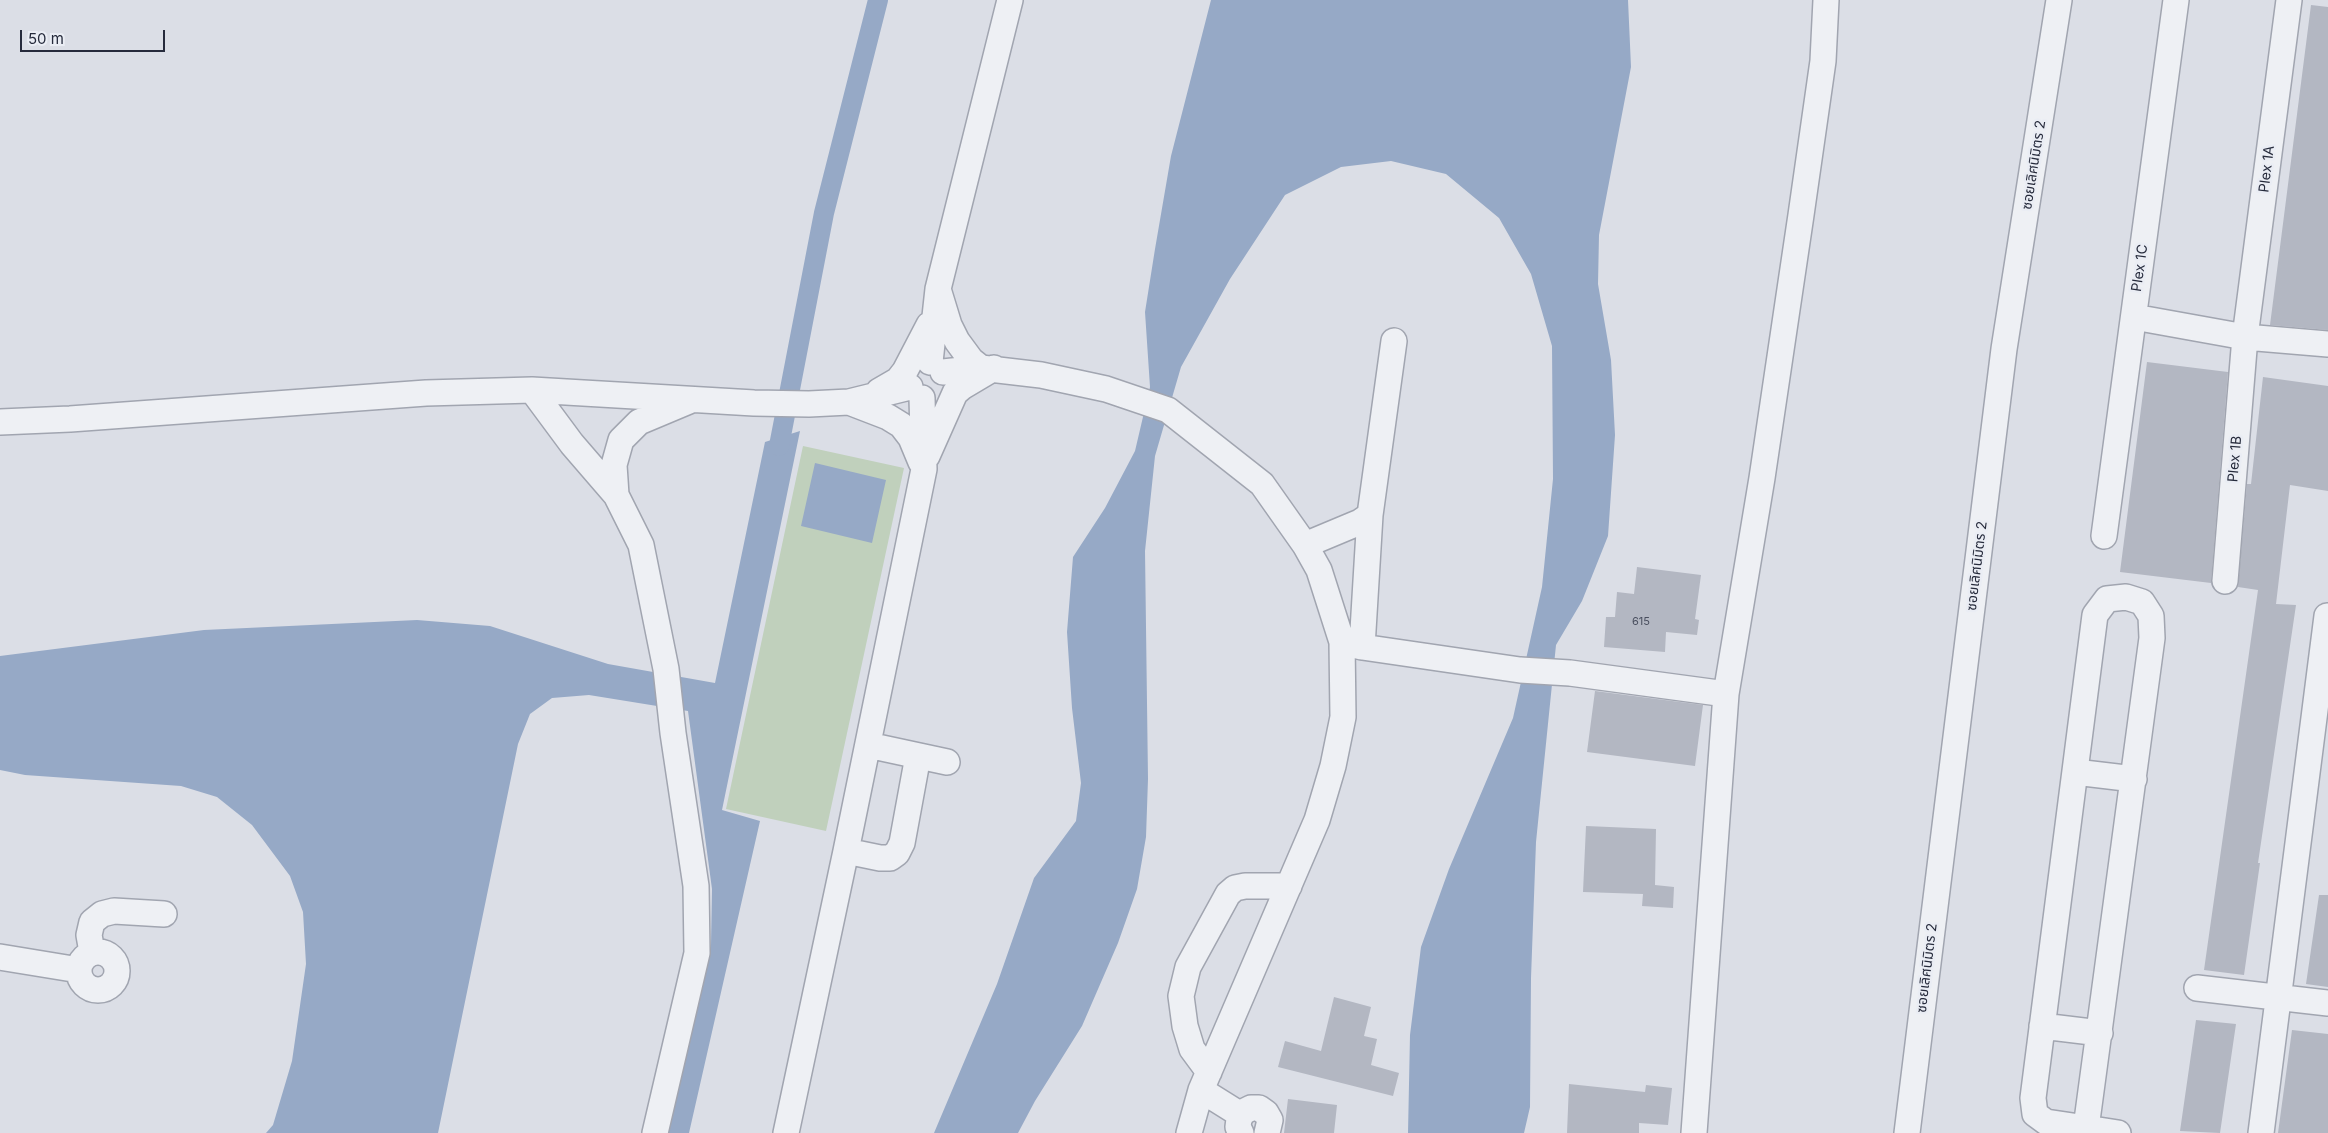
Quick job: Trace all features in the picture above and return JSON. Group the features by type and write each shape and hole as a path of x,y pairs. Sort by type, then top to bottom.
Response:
{"street":[{"path":"0,422 70,419 426,393 532,390 754,403 809,404 916,392 932,398 944,388 945,380 936,367 938,289 1010,0"},
{"path":"1694,1133 1726,694 1762,478 1801,214 1823,60 1826,0"},
{"name":"ซอยเลิศนิมิตร 2","path":"1907,1133 2004,349 2059,0"},
{"name":"Plex 1C","path":"2104,536 2176,0"},
{"name":"Plex 1A","path":"2245,337 2289,0"},
{"path":"938,289 949,325 957,341 971,360 988,368"},
{"path":"855,400 898,380 905,371 936,313"},
{"path":"2134,317 2245,337 2328,344"},
{"name":"Plex 1B","path":"2224,581 2245,337"},
{"path":"1189,1133 1205,1081 1317,820 1334,756 1343,717 1394,341"},
{"path":"936,367 988,368 1106,389 1158,405 1176,416 1262,484 1305,545 1320,570 1352,644"},
{"path":"786,1133 868,745 924,466 955,393 988,368"},
{"path":"532,390 572,444 616,495 641,545 666,669 673,733 696,886 697,954 655,1133"},
{"path":"916,392 924,466"},
{"path":"616,495 614,465 622,440 639,422 694,399"},
{"path":"855,400 900,425 911,438 924,466"},
{"path":"1305,545 1360,522 1370,515"},
{"path":"2086,1128 2152,638 2151,616 2142,602 2126,596 2107,599 2095,615 2033,1098 2035,1114 2046,1122 2118,1133"},
{"path":"2261,1133 2279,998 2321,726 2327,616"},
{"path":"1352,644 1520,670 1570,673 1726,694"},
{"path":"868,745 947,762"},
{"path":"846,851 880,858 890,858 897,853 902,843 918,756"},
{"path":"2075,772 2134,779"},
{"path":"1267,1133 1270,1120 1266,1113 1259,1108 1251,1108 1241,1124 1205,1081 1184,1026 1181,996 1188,967 1228,894 1235,888 1244,886 1289,886"},
{"path":"0,957 85,961 92,922 102,914 114,911 164,914"},
{"path":"2197,988 2328,1004"},
{"path":"2042,1026 2100,1033"}],"green space":[{"path":"803,446 904,468 826,831 726,809"}],"water":[{"path":"1211,0 1628,0 1631,67 1599,235 1598,284 1611,360 1615,435 1608,536 1582,601 1556,645 1536,842 1531,978 1530,1107 1524,1133 1408,1133 1410,1035 1421,947 1449,869 1513,718 1542,587 1553,479 1552,346 1531,274 1499,218 1446,174 1391,161 1341,167 1285,195 1230,279 1181,367 1155,456 1145,551 1148,779 1146,837 1137,889 1118,943 1082,1026 1035,1101 1018,1133 934,1133 997,984 1034,878 1076,821 1081,783 1072,708 1067,632 1073,557 1105,508 1135,451 1150,387 1145,312 1155,249 1171,156"},
{"path":"800,431 722,810 760,821 689,1133 667,1133 711,945 712,889 688,711 589,695 552,698 530,714 518,744 438,1133 266,1133 273,1125 292,1061 306,964 303,912 290,876 252,825 217,797 181,786 25,775 0,770 0,656 204,630 417,620 490,626 608,664 715,683 765,442"},
{"path":"815,463 886,480 872,543 801,526"}],"building":[{"path":"2311,5 2328,7 2328,330 2270,325"},
{"path":"2147,362 2228,372 2211,583 2120,572"},
{"path":"2263,377 2328,386 2328,491 2290,485 2276,604 2296,605 2258,863 2260,863 2244,975 2204,970 2258,590 2238,587 2247,484 2251,484"},
{"path":"1637,567 1701,575 1695,619 1699,620 1697,635 1666,632 1665,652 1604,647 1606,617 1615,617 1617,592 1634,594"},
{"path":"1595,691 1703,705 1695,766 1587,752"},
{"path":"1586,826 1656,829 1655,885 1674,887 1673,908 1642,906 1643,894 1583,892"},
{"path":"2319,895 2328,895 2328,987 2306,984"},
{"path":"1334,997 1371,1007 1364,1036 1377,1039 1371,1065 1399,1073 1393,1096 1278,1067 1285,1041 1321,1051"},
{"path":"2196,1020 2236,1024 2220,1133 2180,1131"},
{"path":"2292,1030 2328,1034 2328,1133 2278,1133"},
{"path":"1569,1084 1645,1092 1646,1085 1672,1088 1668,1125 1639,1123 1639,1133 1567,1133"},
{"path":"1288,1099 1337,1105 1334,1133 1284,1133"}],"waterway":[{"path":"779,446 824,213 878,0"}]}
